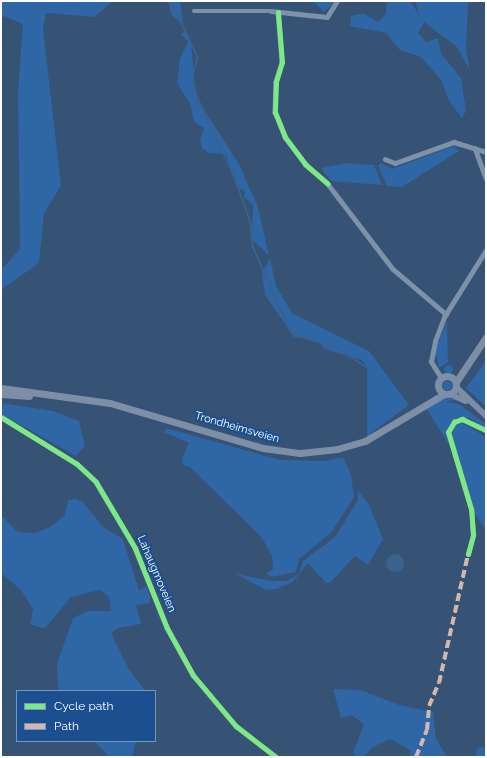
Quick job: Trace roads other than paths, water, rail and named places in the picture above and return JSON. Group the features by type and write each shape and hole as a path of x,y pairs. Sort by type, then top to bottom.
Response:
{"main road":[{"path":"447,394 468,361 486,337"},
{"path":"470,403 447,394 438,387 441,378 454,382 470,403 486,416"},
{"name":"Trondheimsveien","path":"422,405 438,387"},
{"name":"Trondheimsveien","path":"1,388 115,404 258,446 300,453 337,449 365,441 422,405 447,394"},
{"name":"Trondheimsveien","path":"1,394 61,397"}],"street":[{"path":"194,11 278,12 327,16 337,1"},
{"path":"278,12 282,62 276,82 275,112 285,137 305,164 328,184 392,269 446,314"},
{"path":"385,159 395,163 454,142 486,152"},
{"path":"475,148 486,178"},
{"path":"441,378 431,358 446,314 486,250"},
{"name":"Lahaugmoveien","path":"1,417 77,464 96,482 135,548 168,628 193,675 236,726 276,757"},
{"path":"468,554 473,535 472,509 448,432 454,422 462,418 486,430"}],"waterway":[{"path":"171,1 198,57 193,77 197,96 236,180 251,223 253,246 290,330 299,336 338,348 366,367"}]}
